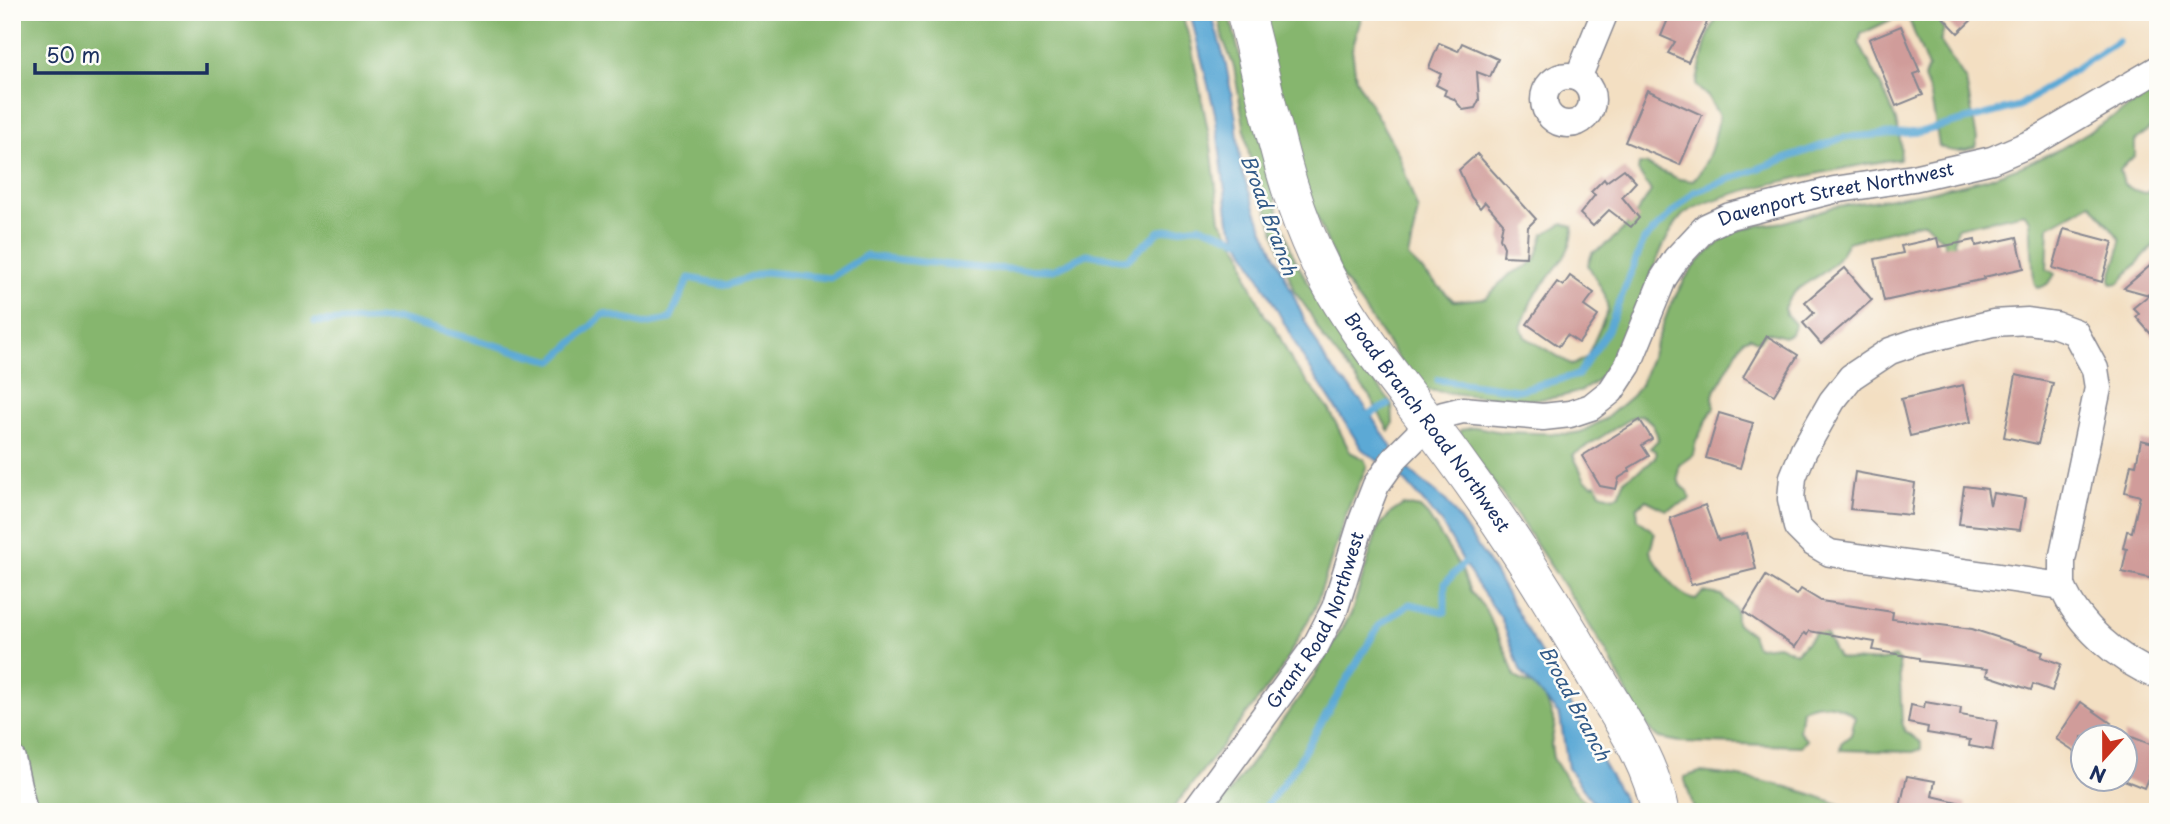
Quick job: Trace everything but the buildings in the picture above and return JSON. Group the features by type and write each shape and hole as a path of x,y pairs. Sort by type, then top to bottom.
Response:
{"main road":[{"name":"Broad Branch Road Northwest","path":"1245,12 1289,186 1315,256 1347,313 1502,526 1571,634 1641,753 1660,812"}],"street":[{"path":"1578,78 1605,12"},
{"name":"Davenport Street Northwest","path":"1429,424 1443,415 1463,410 1543,417 1570,414 1591,407 1611,391 1628,365 1663,279 1676,259 1706,227 1730,216 1834,190 1913,178 1992,160 2035,142 2158,69"},
{"path":"2062,586 1830,553 1813,543 1797,527 1791,499 1793,477 1804,450 1832,401 1852,377 1890,351 1993,323 2028,321 2056,325 2076,332 2095,369 2098,388 2062,560 2062,586 2068,601 2094,632 2134,664 2158,676"},
{"name":"Grant Road Northwest","path":"1194,812 1317,645 1335,608 1366,509 1382,474 1429,424"},
{"path":"12,759 24,812"}],"green space":[{"path":"12,12 1181,12 1190,40 1211,146 1220,220 1242,252 1248,279 1265,316 1275,327 1293,364 1329,409 1350,452 1364,459 1367,466 1349,506 1315,608 1279,673 1170,812 35,812 12,703"},
{"path":"1218,12 1229,12 1277,208 1294,258 1339,336 1392,404 1393,424 1389,431 1370,397 1323,338 1294,291 1249,155 1234,67 1223,39"},
{"path":"1259,12 1363,12 1352,49 1356,79 1398,153 1418,211 1408,257 1454,301 1486,298 1510,274 1536,259 1544,234 1563,223 1573,226 1569,247 1532,300 1521,327 1525,337 1573,365 1587,357 1608,310 1605,295 1588,265 1592,253 1626,226 1651,191 1638,171 1639,164 1645,164 1679,179 1693,181 1707,159 1719,116 1708,97 1696,86 1706,41 1719,12 1931,12 1944,29 1940,41 1966,81 1977,139 1975,147 1966,150 1952,151 1939,146 1931,96 1924,78 1928,68 1908,17 1901,15 1861,34 1859,43 1894,115 1901,145 1900,159 1820,173 1749,190 1694,208 1681,217 1664,245 1628,331 1611,364 1596,381 1580,391 1538,399 1514,399 1425,390 1415,383 1342,277 1305,189"},
{"path":"2158,90 2158,122 2135,141 2135,155 2120,170 2124,184 2137,192 2146,193 2158,184 2158,248 2153,246 2119,283 2112,284 2110,280 2120,248 2120,239 2091,203 2049,226 2047,269 2055,274 2048,284 2037,288 2034,282 2030,220 2024,213 1957,228 1954,240 1961,270 1951,273 1944,241 1924,222 1848,242 1841,255 1825,272 1800,288 1789,299 1784,308 1795,324 1791,334 1784,337 1767,332 1758,342 1750,337 1743,340 1713,395 1714,407 1696,441 1693,455 1679,465 1679,480 1681,486 1688,491 1688,501 1666,510 1646,500 1637,508 1638,519 1655,533 1650,551 1652,556 1671,582 1682,594 1696,600 1703,592 1721,595 1736,610 1736,623 1751,634 1755,645 1778,645 1796,653 1818,630 1825,633 1838,658 1867,661 1895,657 1899,660 1902,722 1905,731 1921,743 1921,749 1913,752 1840,750 1841,743 1851,735 1855,717 1837,706 1823,704 1802,709 1799,731 1807,740 1801,746 1680,742 1660,738 1651,731 1633,705 1607,653 1518,517 1460,436 1460,430 1477,427 1501,432 1569,434 1581,432 1605,419 1632,396 1641,384 1670,306 1685,279 1697,263 1730,233 1784,222 1833,207 1924,193 1986,179 2060,149","holes":["1641,415 1657,436 1658,440 1650,448 1655,451 1656,456 1624,480 1620,494 1614,497 1600,493 1596,484 1592,485 1585,480 1573,455 1628,420"]},
{"path":"1403,505 1420,508 1428,516 1462,570 1469,589 1485,609 1515,677 1542,690 1555,723 1551,745 1553,758 1569,784 1594,812 1215,812 1310,683 1351,614 1378,528 1391,513"},
{"path":"1700,772 1780,785 1856,812 1695,812 1684,777"}],"water":[{"path":"1190,12 1211,12 1226,65 1236,119 1241,169 1259,219 1327,363 1362,402 1404,466 1447,502 1489,563 1622,796 1626,812 1600,812 1568,768 1560,716 1521,672 1501,618 1474,580 1441,522 1405,481 1362,449 1302,356 1229,221 1215,113"}],"waterway":[{"path":"1438,380 1518,390 1578,375 1608,330 1644,240 1694,192 1845,137 1920,132 2019,106 2118,41"},
{"path":"315,322 399,319 553,361 604,314 644,324 670,319 689,278 727,285 765,272 830,278 865,256 980,268 1053,270 1087,254 1127,260 1160,231 1201,226 1240,240 1245,236"},
{"path":"1364,417 1388,405"},
{"path":"1262,812 1295,767 1380,624 1410,604 1445,612 1445,583 1471,556"}],"water label":[{"name":"Broad Branch","path":"1269,215"},
{"name":"Broad Branch","path":"1575,703"}]}
